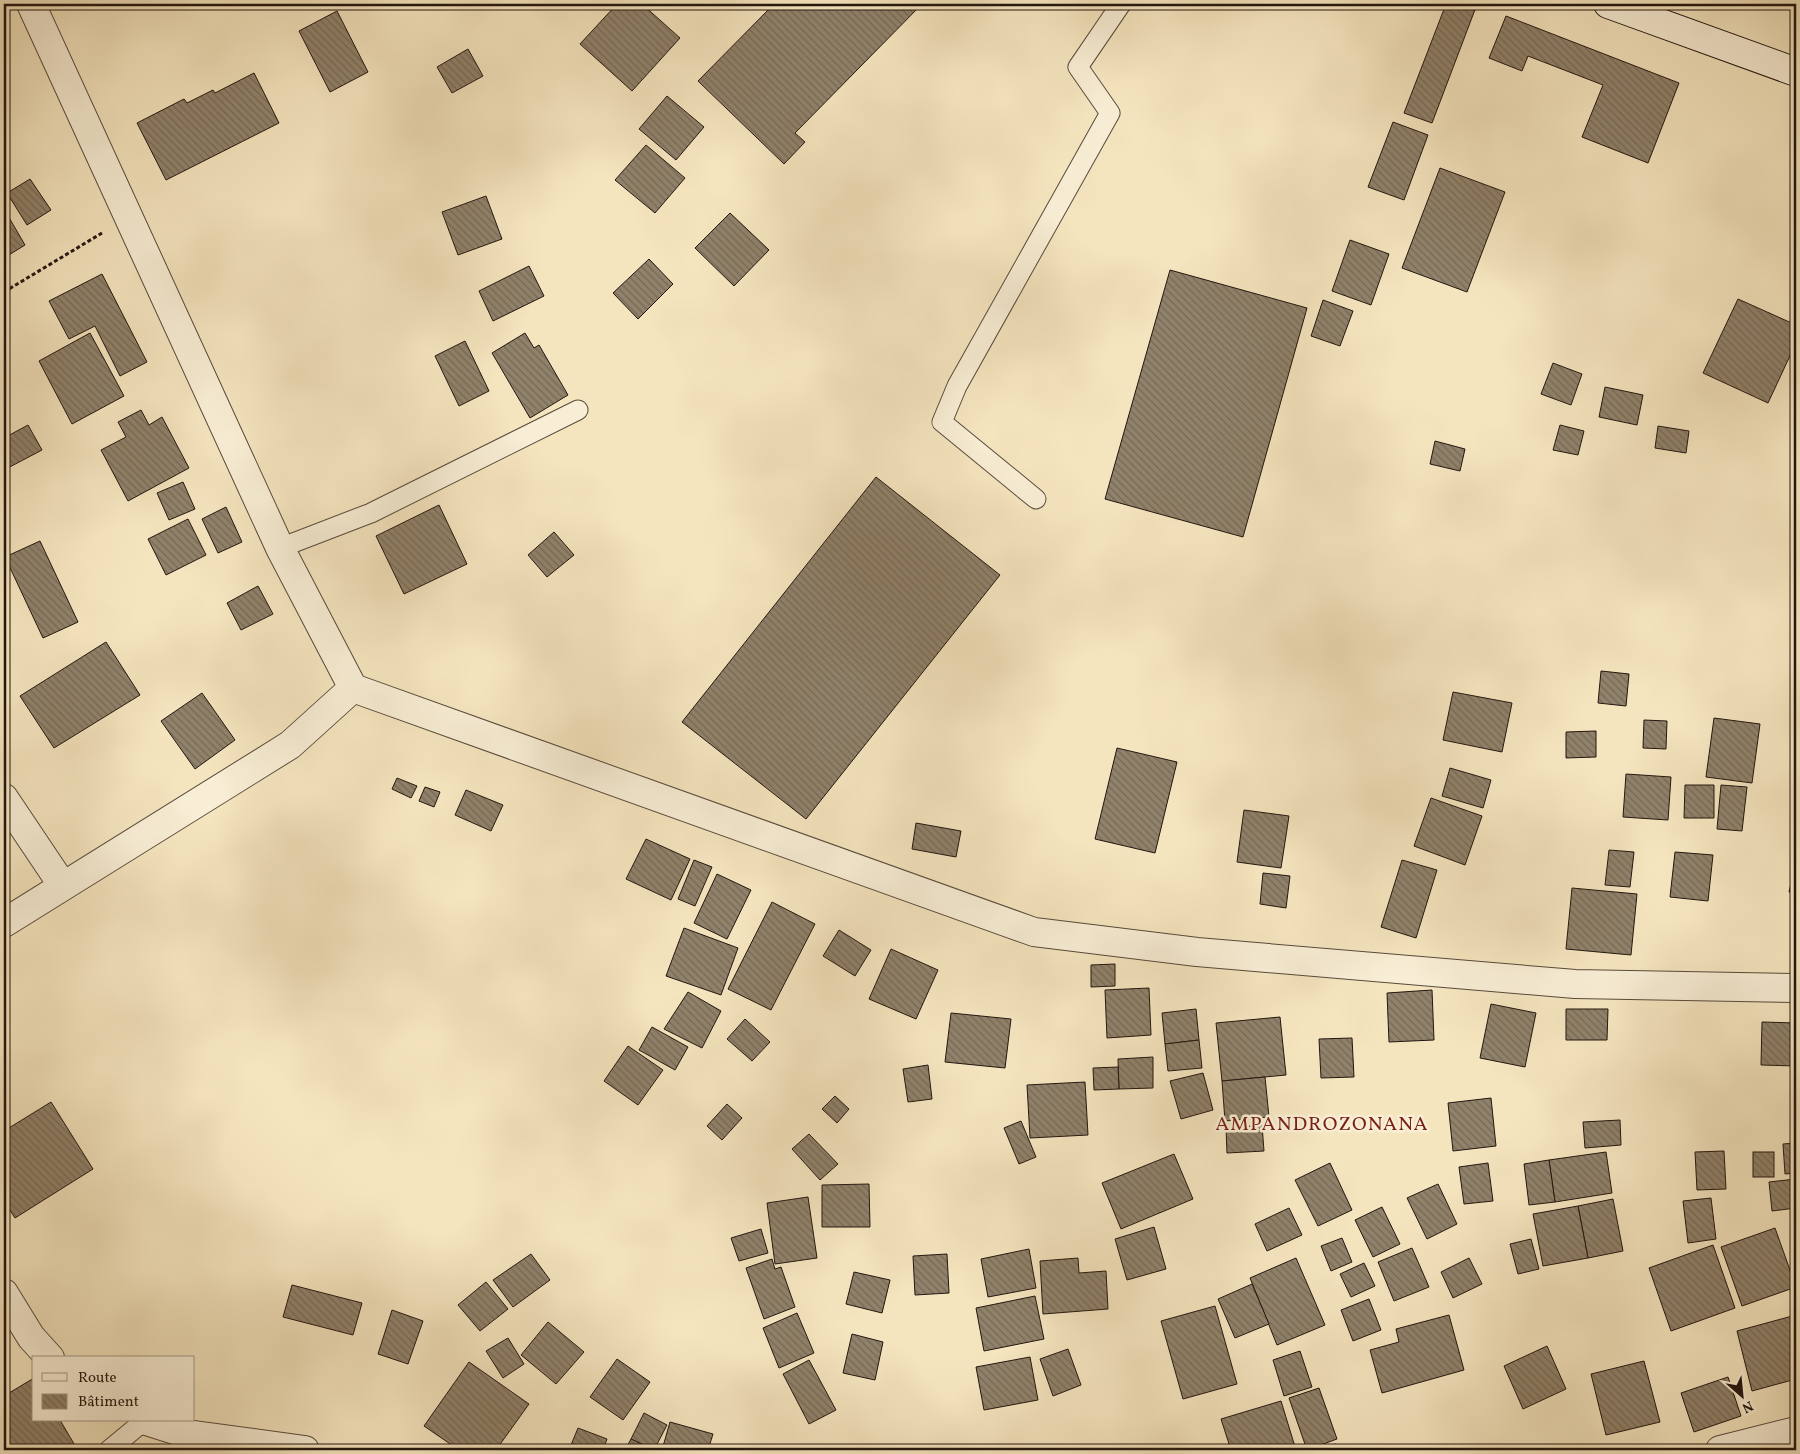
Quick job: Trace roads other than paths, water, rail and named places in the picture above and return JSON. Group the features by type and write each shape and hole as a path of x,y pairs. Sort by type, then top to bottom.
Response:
{"street":[{"path":"31,4 280,548 354,688 1034,932 1197,952 1575,984 1796,988"},
{"path":"1608,4 1796,72"},
{"path":"4,923 290,745 354,688"},
{"path":"4,798 63,886"},
{"path":"4,1293 31,1337 48,1356"},
{"path":"150,1422 187,1434 306,1450"},
{"path":"1720,1450 1796,1430"}],"lane":[{"path":"1036,499 942,422 957,386 1110,113 1078,67 1120,4"},
{"path":"280,548 371,513 578,410"},
{"path":"109,1450 142,1422"}],"district":[{"name":"AMPANDROZONANA","path":"1322,1125"}]}
